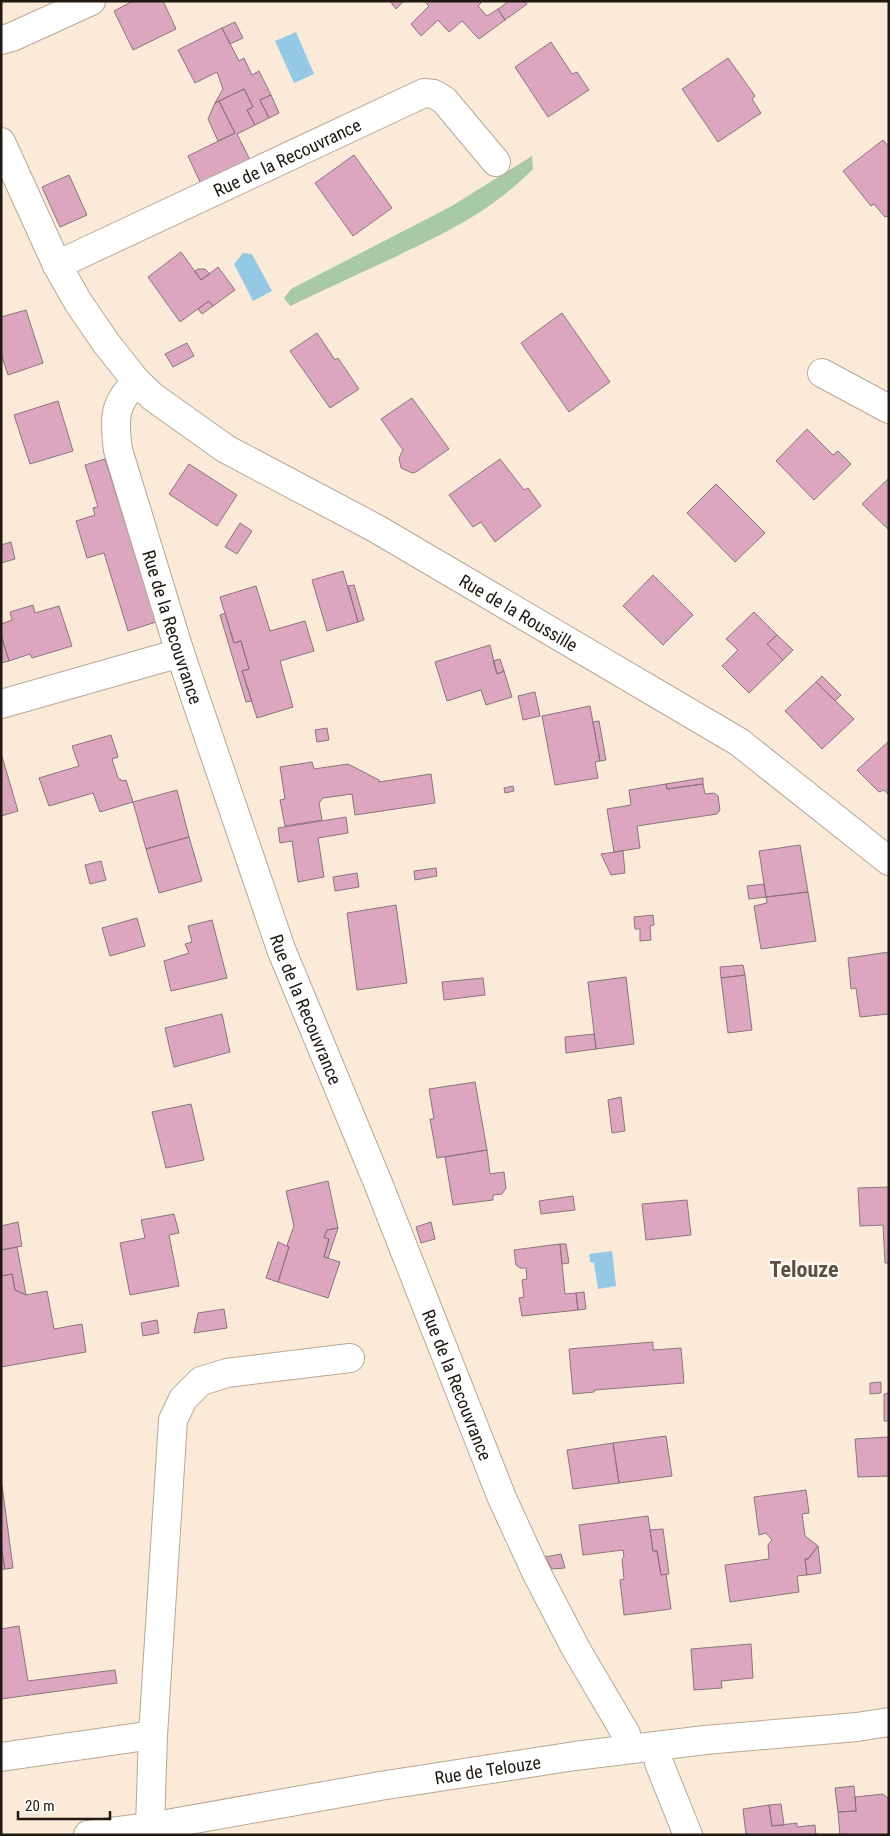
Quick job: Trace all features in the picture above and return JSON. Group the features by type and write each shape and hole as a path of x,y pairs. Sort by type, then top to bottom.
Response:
{"street":[{"path":"1,40 12,37 91,1"},
{"name":"Rue de la Recouvrance","path":"57,265 424,93 434,94 444,100 496,162"},
{"path":"1,142 57,265 78,302 106,343 137,382"},
{"path":"822,373 889,410"},
{"name":"Rue de la Recouvrance","path":"137,382 127,391 119,403 115,416 118,450 180,653 281,949 378,1183 502,1498 549,1598 576,1649 626,1734 659,1762 688,1835"},
{"name":"Rue de la Roussille","path":"137,382 183,419 226,449 377,528 739,742 889,861"},
{"path":"1,704 180,653"},
{"path":"150,1827 153,1735 173,1420 183,1399 201,1381 227,1373 350,1358"},
{"name":"Rue de Telouze","path":"88,1835 150,1827 380,1786 643,1748 705,1740 857,1728 889,1722"},
{"path":"1,1757 153,1735"}],"green space":[{"path":"532,156 533,169 500,198 467,220 393,258 290,306 284,298 291,289 450,207"}],"water":[{"path":"296,32 314,74 294,83 275,41"},
{"path":"243,253 252,254 272,291 253,301 234,264"},
{"path":"612,1251 616,1286 598,1289 594,1263 590,1262 589,1254"}],"building":[{"path":"133,1 163,1 176,29 133,50 114,11"},
{"path":"390,1 404,1 396,9"},
{"path":"424,1 479,1 481,3 478,6 487,16 498,9 505,20 479,39 462,21 449,32 438,20 421,36 411,24 429,6"},
{"path":"509,1 525,1 527,4 505,20 498,9"},
{"path":"235,22 243,38 230,44 222,28"},
{"path":"222,28 239,61 244,58 252,75 259,71 271,95 260,100 269,118 255,125 247,110 253,107 244,89 215,103 223,89 217,72 195,83 178,50"},
{"path":"551,42 572,74 577,72 589,90 548,117 515,67"},
{"path":"728,58 755,96 752,99 761,113 718,142 682,89"},
{"path":"244,89 253,107 247,110 255,125 237,134 250,160 201,184 188,156 235,133 219,101"},
{"path":"271,95 279,113 269,118 260,100"},
{"path":"219,101 235,133 218,141 208,119 215,103"},
{"path":"883,140 889,147 889,218 885,217 874,204 871,206 843,171"},
{"path":"354,155 392,208 353,236 315,183"},
{"path":"69,175 87,215 60,227 42,187"},
{"path":"181,252 201,280 218,267 235,290 213,306 209,301 180,322 148,277"},
{"path":"205,269 210,274 201,280 195,271"},
{"path":"209,301 213,306 202,314 198,309"},
{"path":"26,310 43,363 8,375 1,354 1,317"},
{"path":"562,313 610,382 569,412 521,343"},
{"path":"317,333 335,360 338,358 359,389 330,408 290,351"},
{"path":"187,343 194,356 173,367 165,354"},
{"path":"412,398 449,449 412,473 401,468 399,458 403,450 381,419"},
{"path":"58,401 73,451 30,464 14,415"},
{"path":"807,429 833,455 838,451 851,464 814,500 776,461"},
{"path":"105,459 156,622 128,631 104,553 87,558 76,521 95,515 93,508 98,507 85,465"},
{"path":"500,459 524,490 528,488 541,506 495,542 481,522 473,527 449,495"},
{"path":"189,464 237,495 217,526 169,494"},
{"path":"889,478 889,530 862,504"},
{"path":"716,484 765,533 735,562 687,513"},
{"path":"240,523 252,531 237,554 225,547"},
{"path":"11,542 15,559 1,563 1,545"},
{"path":"343,571 358,622 327,631 312,580"},
{"path":"653,575 693,615 663,645 623,606"},
{"path":"354,585 364,620 358,622 348,586"},
{"path":"256,586 270,631 305,621 314,651 280,661 293,707 257,718 242,671 249,669 241,641 234,643 220,597"},
{"path":"33,605 35,613 59,606 72,646 32,658 30,654 9,661 1,635 1,624 12,620 10,612"},
{"path":"754,612 777,635 767,644 783,660 749,693 722,666 738,650 726,639"},
{"path":"225,613 234,643 241,641 249,669 242,671 252,701 246,702 220,615"},
{"path":"1,635 9,661 1,663"},
{"path":"777,635 793,650 783,660 767,644"},
{"path":"490,645 497,674 504,671 512,697 486,705 481,690 447,701 435,662"},
{"path":"500,659 504,671 497,674 493,661"},
{"path":"822,676 841,695 835,701 816,682"},
{"path":"816,682 854,719 822,749 785,711"},
{"path":"535,692 540,716 523,720 518,696"},
{"path":"590,706 600,761 595,762 598,778 555,785 542,716"},
{"path":"599,721 606,760 600,761 593,722"},
{"path":"327,728 329,740 317,742 315,730"},
{"path":"111,735 118,757 112,759 118,778 123,781 126,780 133,802 100,812 93,793 49,806 39,778 79,766 72,746"},
{"path":"889,741 889,795 884,790 879,792 857,770"},
{"path":"1,753 18,811 1,816"},
{"path":"312,762 314,769 348,764 379,780 379,782 431,774 435,803 355,815 352,794 323,798 319,803 322,820 285,826 280,800 285,799 280,767"},
{"path":"703,778 703,784 667,789 666,784"},
{"path":"666,784 667,789 703,784 705,794 714,793 718,796 720,810 717,814 637,826 640,848 614,852 607,809 631,805 629,790"},
{"path":"513,786 514,791 505,793 504,788"},
{"path":"177,790 189,837 146,849 133,802"},
{"path":"346,817 348,833 318,838 324,877 298,882 292,841 280,843 278,828"},
{"path":"189,837 202,881 159,893 146,849"},
{"path":"800,845 808,892 766,897 759,851"},
{"path":"623,851 625,873 611,875 601,854"},
{"path":"101,861 106,880 90,884 85,865"},
{"path":"436,868 437,876 415,880 414,871"},
{"path":"357,873 359,887 335,891 333,877"},
{"path":"764,884 766,897 749,899 747,886"},
{"path":"808,892 816,941 761,949 754,906 767,903 766,897"},
{"path":"396,905 407,983 357,990 347,913"},
{"path":"653,915 654,925 650,926 651,940 640,941 640,929 635,929 634,917"},
{"path":"137,918 145,946 110,956 102,928"},
{"path":"212,920 227,978 171,991 164,961 189,953 185,944 192,942 188,926"},
{"path":"889,952 889,1014 860,1017 856,988 851,989 848,958"},
{"path":"743,965 745,975 721,978 720,967"},
{"path":"745,975 752,1030 728,1033 721,978"},
{"path":"626,977 634,1044 596,1049 588,982"},
{"path":"483,978 485,995 444,1000 442,982"},
{"path":"222,1014 230,1052 174,1067 165,1028"},
{"path":"594,1034 596,1049 566,1053 565,1037"},
{"path":"475,1082 487,1150 437,1158 430,1119 434,1119 429,1089"},
{"path":"621,1097 625,1131 612,1133 608,1100"},
{"path":"191,1104 204,1160 166,1168 152,1112"},
{"path":"487,1150 490,1174 504,1172 506,1188 502,1194 493,1195 493,1200 453,1205 445,1157"},
{"path":"328,1181 338,1228 327,1230 324,1237 329,1239 324,1257 340,1262 328,1298 278,1282 289,1247 287,1245 294,1226 286,1191"},
{"path":"889,1187 889,1263 885,1263 883,1225 860,1226 858,1188"},
{"path":"573,1196 575,1210 541,1214 539,1201"},
{"path":"687,1200 691,1235 646,1240 642,1204"},
{"path":"174,1214 179,1233 169,1235 179,1286 130,1295 120,1243 145,1238 141,1220"},
{"path":"18,1222 22,1246 1,1250 1,1226"},
{"path":"431,1222 435,1239 421,1243 416,1227"},
{"path":"338,1228 328,1258 324,1257 329,1239 324,1237 327,1230"},
{"path":"278,1242 289,1247 278,1282 266,1278"},
{"path":"560,1244 565,1294 576,1293 578,1310 522,1316 519,1298 524,1297 522,1280 527,1279 526,1268 520,1268 516,1265 514,1250"},
{"path":"560,1244 566,1244 569,1263 562,1264"},
{"path":"17,1247 26,1295 15,1290 12,1274 1,1276 1,1250"},
{"path":"12,1274 15,1290 26,1295 47,1291 54,1329 82,1324 86,1352 1,1367 1,1276"},
{"path":"584,1292 586,1309 578,1310 576,1293"},
{"path":"224,1309 227,1328 194,1333 198,1313"},
{"path":"157,1320 159,1333 143,1336 141,1323"},
{"path":"653,1342 653,1350 681,1348 684,1383 595,1390 594,1392 573,1394 569,1349"},
{"path":"881,1382 881,1393 870,1394 870,1383"},
{"path":"889,1393 889,1421 884,1421 884,1394"},
{"path":"666,1436 672,1476 619,1483 613,1443"},
{"path":"889,1437 889,1476 858,1477 855,1439"},
{"path":"613,1443 619,1483 573,1489 567,1450"},
{"path":"2,1485 13,1568 5,1569 1,1546"},
{"path":"806,1490 809,1513 802,1514 805,1536 818,1546 808,1559 805,1559 807,1575 797,1576 799,1592 730,1602 725,1565 769,1559 768,1545 772,1540 766,1533 759,1535 754,1497"},
{"path":"648,1516 653,1551 657,1551 661,1575 666,1574 671,1609 624,1615 620,1580 624,1579 623,1550 583,1555 579,1525"},
{"path":"663,1529 669,1574 661,1575 657,1551 653,1551 650,1530"},
{"path":"1,1546 5,1569 1,1570"},
{"path":"818,1546 821,1573 807,1575 805,1559 808,1559"},
{"path":"561,1554 565,1568 552,1569 545,1557"},
{"path":"19,1626 28,1681 115,1670 117,1683 1,1699 1,1629"},
{"path":"751,1644 753,1678 721,1681 722,1688 694,1690 691,1649"},
{"path":"854,1786 856,1811 838,1812 835,1788"},
{"path":"883,1794 889,1799 889,1835 840,1835 838,1812 856,1811 855,1797"},
{"path":"781,1804 784,1825 772,1826 769,1805"},
{"path":"769,1805 772,1826 797,1823 797,1827 815,1825 816,1835 746,1835 743,1809"}],"district":[{"name":"Telouze","path":"804,1269"}]}
